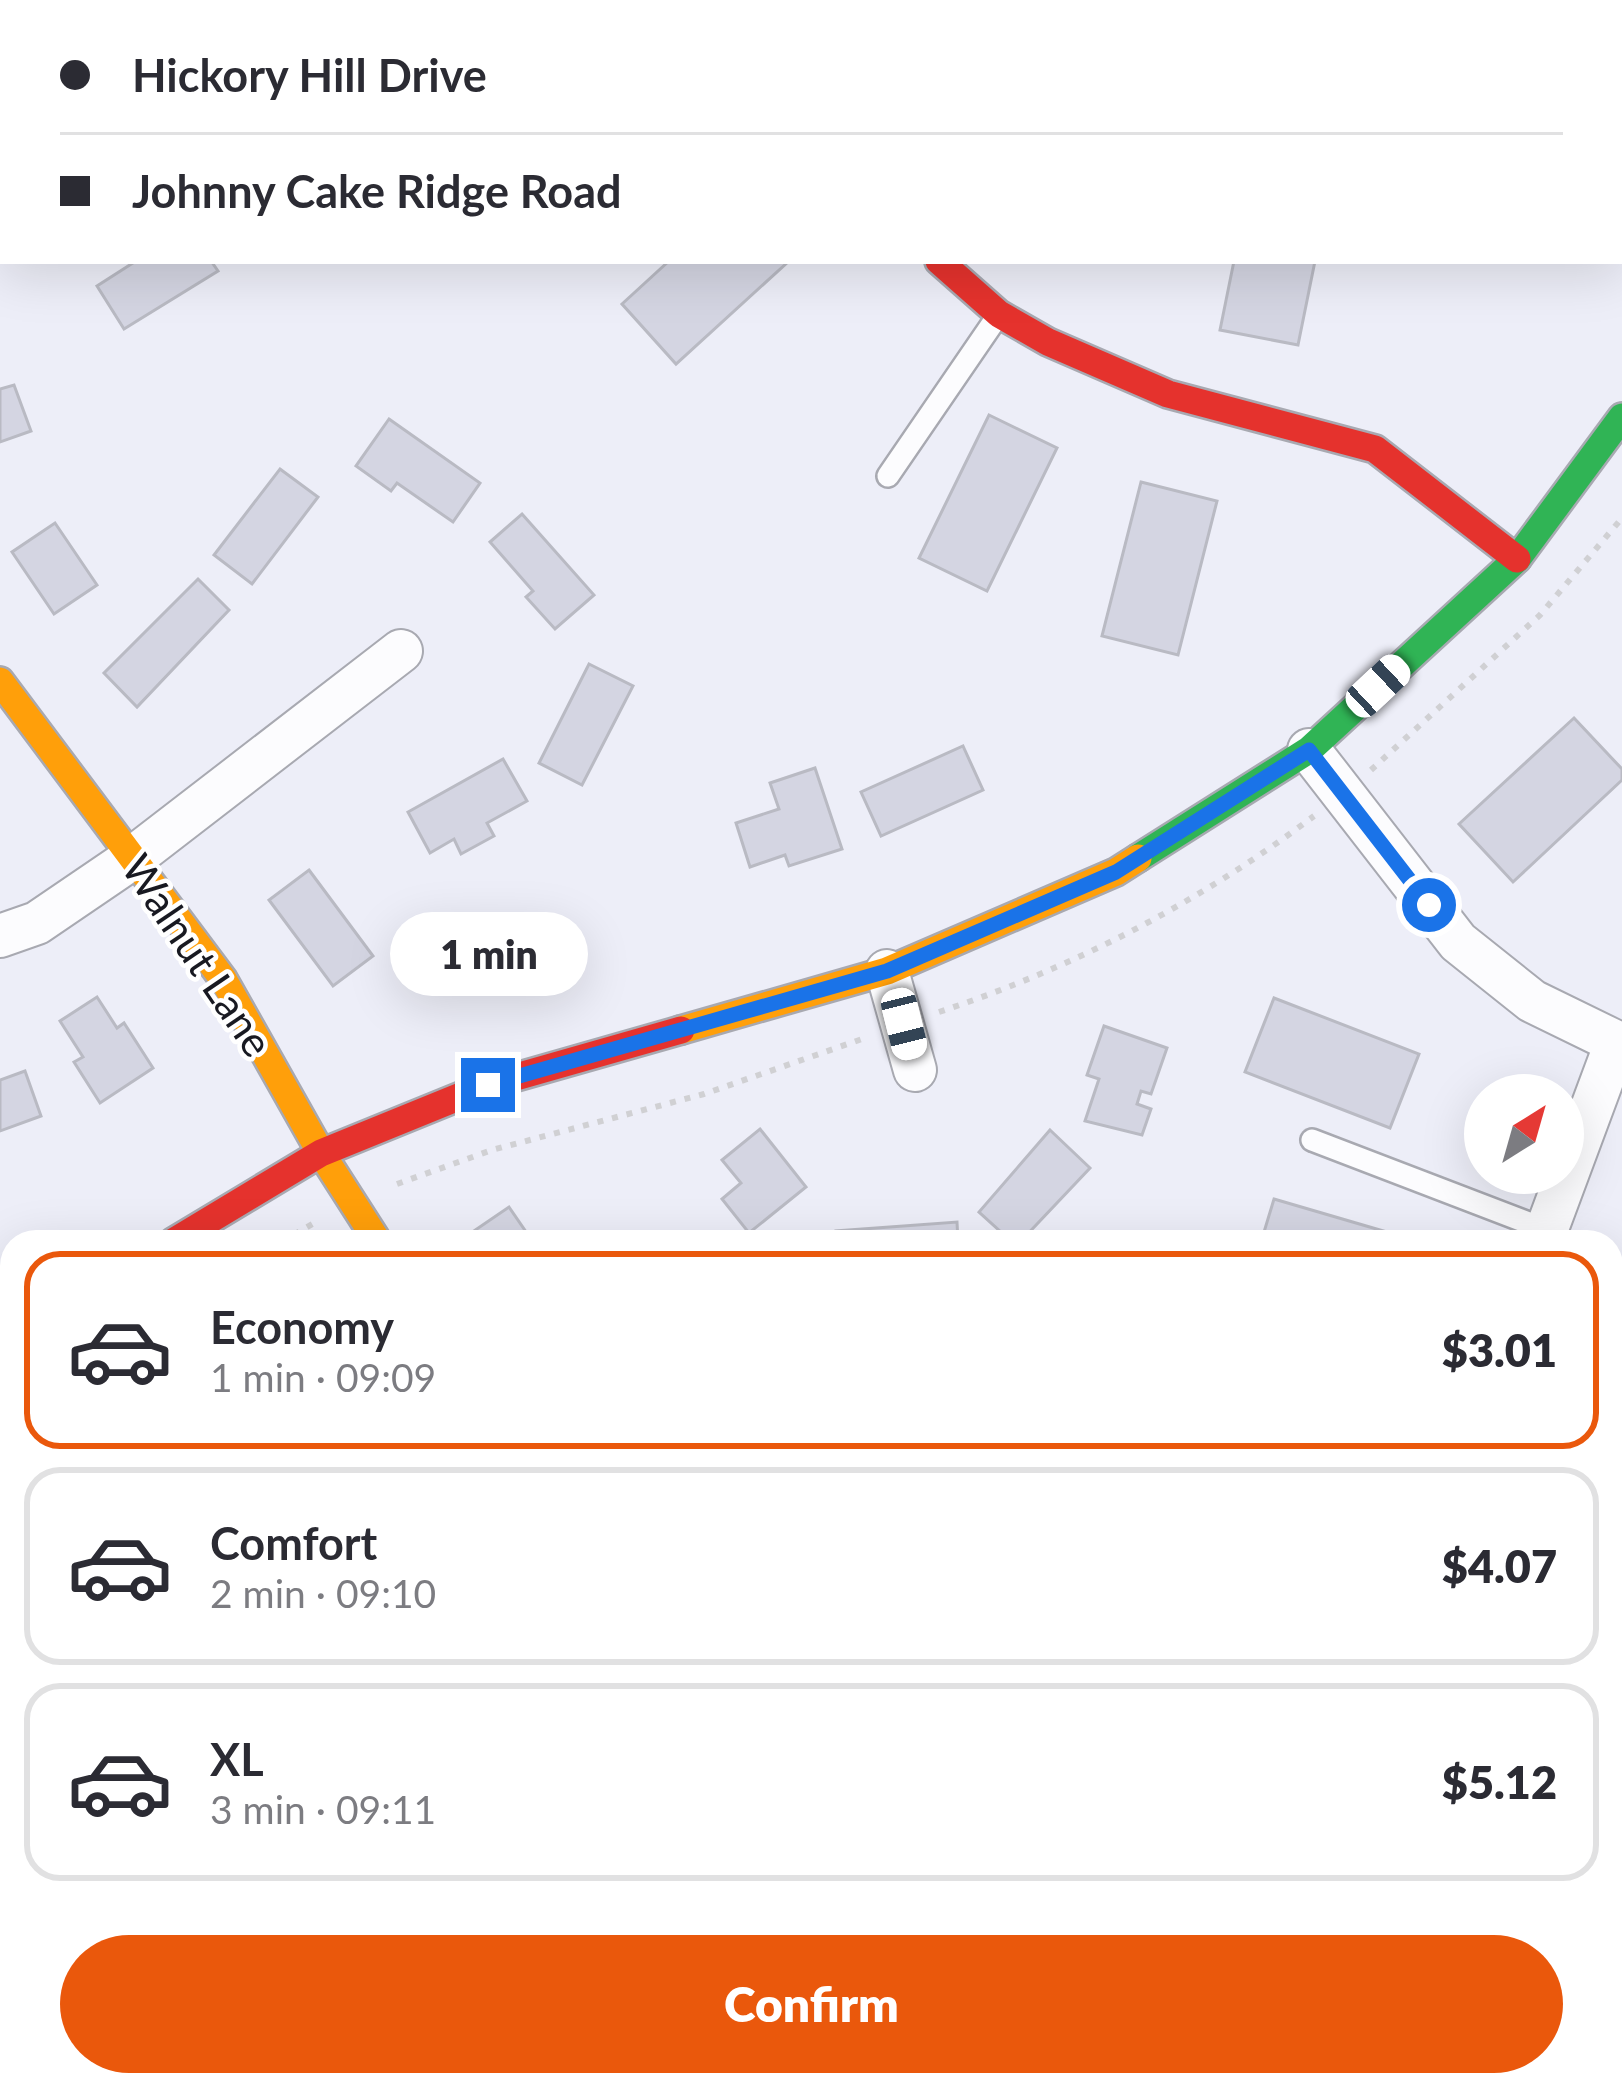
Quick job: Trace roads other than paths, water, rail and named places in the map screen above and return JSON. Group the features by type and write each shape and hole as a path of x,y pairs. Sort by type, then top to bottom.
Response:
{"street":[{"path":"942,264 999,314 1048,342 1168,394 1375,449 1517,559"},
{"path":"193,1230 321,1153 488,1085 887,971 1116,872 1309,750 1517,559 1622,417"},
{"path":"0,936 37,923 134,857 401,651"},
{"name":"Walnut Lane","path":"0,680 223,980 369,1230"},
{"path":"1309,750 1458,942 1532,1001 1619,1044 1546,1230"},
{"path":"887,971 915,1070"}],"lane":[{"path":"888,476 999,314"},
{"path":"1312,1141 1529,1230"}]}
